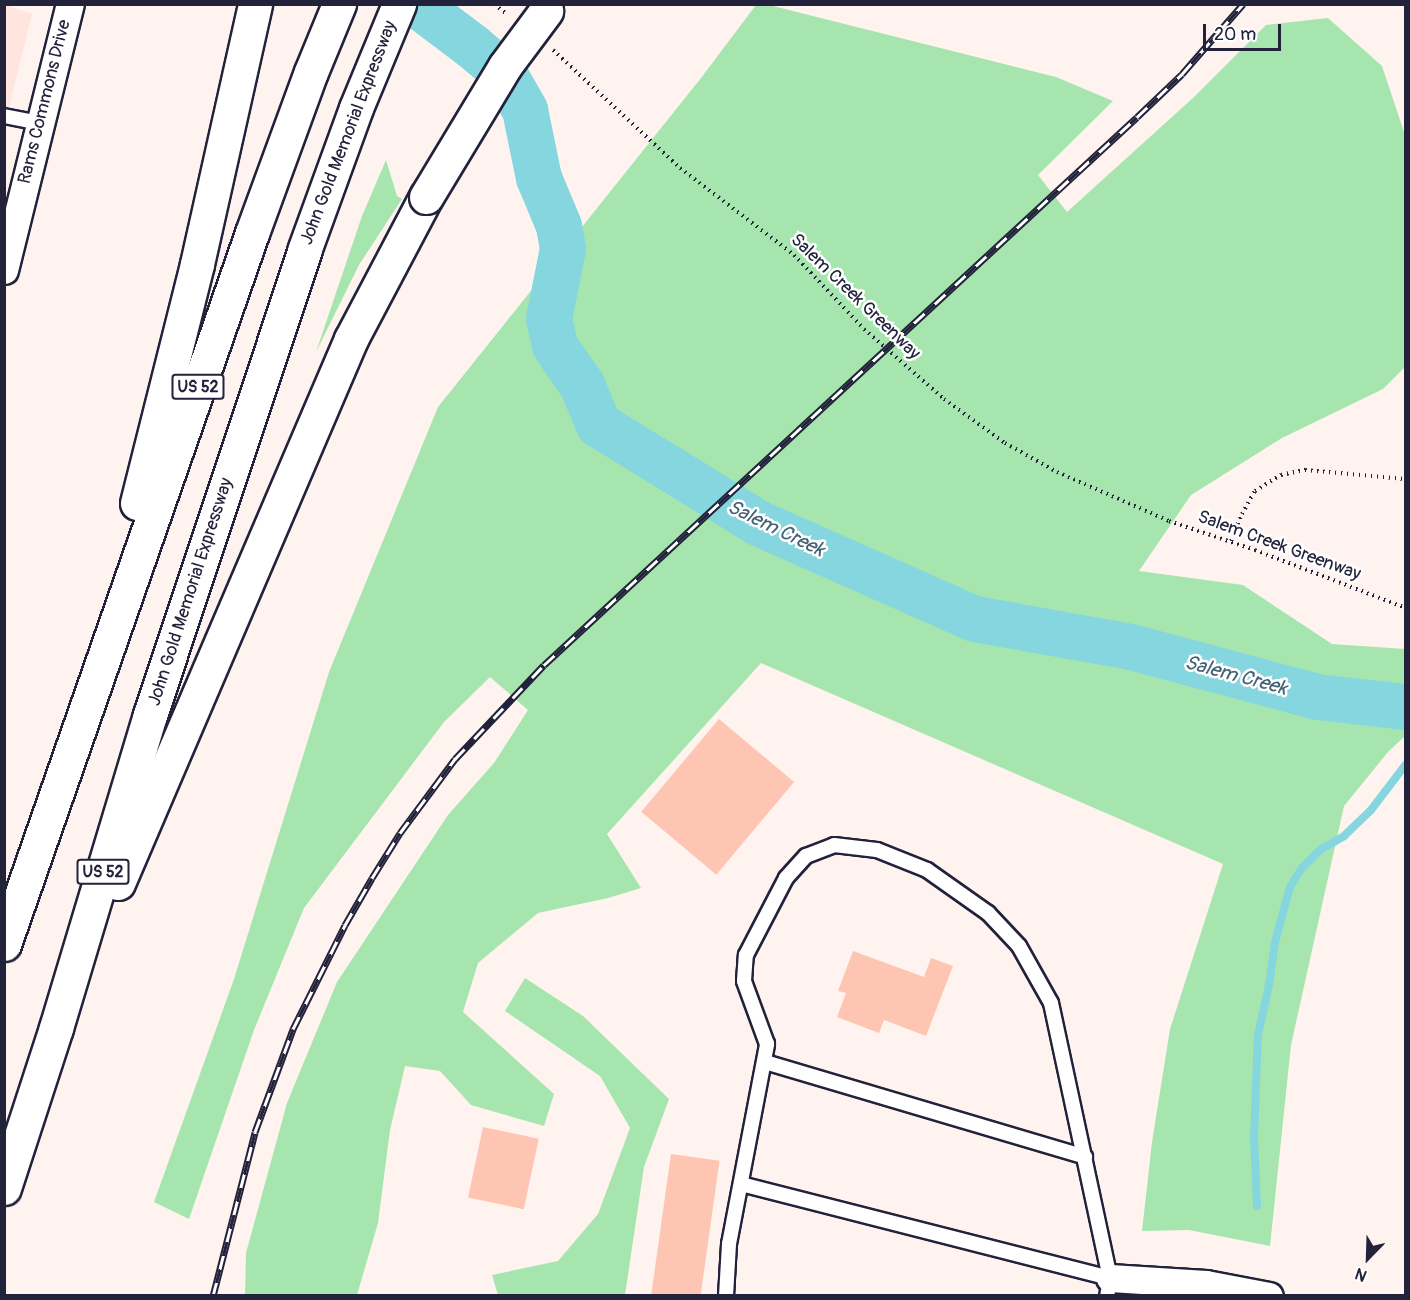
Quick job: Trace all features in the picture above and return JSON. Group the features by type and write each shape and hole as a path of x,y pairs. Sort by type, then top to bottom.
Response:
{"highway":[{"name":"US 52","path":"4,944 311,72 339,4"},
{"name":"John Gold Memorial Expressway","path":"4,1188 56,1028 150,715 304,252 356,108 399,4"},
{"path":"56,1028 351,339 426,197 499,75 549,8"},
{"path":"87,703 197,264 252,16"}],"street":[{"name":"Rams Commons Drive","path":"4,270 70,4"},
{"path":"1109,1287 1206,1284 1269,1296"}],"lane":[{"path":"4,116 40,123"},
{"path":"726,1296 729,1244 767,1044 744,981 746,955 772,900 786,878 806,856 834,844 877,850 927,870 988,913 1019,946 1051,1003 1085,1157 1109,1287 741,1184"},
{"path":"765,1062 1085,1157"}],"path":[{"path":"494,4 510,17"},
{"name":"Salem Creek Greenway","path":"551,49 680,168 794,255 864,329 953,406 1005,443 1057,472 1169,521 1232,542 1406,608"},
{"path":"1232,542 1242,514 1255,491 1281,476 1305,470 1406,479"}],"shaded area":[{"path":"5,5 32,14 5,124"}],"green space":[{"path":"756,5 769,5 1056,77 1113,101 1038,175 1067,212 1194,97 1266,25 1328,18 1382,66 1405,135 1405,367 1383,389 1282,438 1191,495 1139,571 1243,585 1332,644 1405,649 1405,736 1388,752 1344,806 1291,1045 1270,1246 1189,1230 1142,1231 1152,1142 1170,1029 1223,864 761,663 607,834 641,888 608,898 538,913 478,963 463,1012 554,1094 544,1126 471,1105 440,1071 405,1066 390,1130 378,1223 357,1295 245,1295 246,1253 287,1103 337,982 448,815 494,763 528,710 490,677 444,722 304,908 254,1030 189,1219 154,1202 234,979 329,672 438,407 701,78"},
{"path":"386,160 397,196 402,199 359,265 316,352 362,216"},
{"path":"525,978 583,1016 669,1099 644,1167 625,1295 498,1295 492,1275 558,1261 598,1214 630,1128 600,1076 505,1011"}],"building":[{"path":"719,719 794,782 716,875 641,812"},
{"path":"853,951 924,977 931,958 953,966 926,1036 884,1020 879,1033 837,1017 846,993 838,991"},
{"path":"483,1127 539,1139 524,1209 468,1197"},
{"path":"671,1154 720,1161 701,1296 651,1296"}],"waterway":[{"name":"Salem Creek","path":"416,4 504,73 525,110 539,178 559,226 563,249 549,319 555,346 582,385 599,425 758,523 975,619 1131,647 1317,697 1406,707"},
{"path":"1257,1206 1254,1137 1258,1035 1269,985 1275,942 1290,887 1302,868 1320,850 1344,836 1371,810 1406,764"}],"railway":[{"path":"213,1296 255,1132 293,1029 345,925 372,878 400,833 455,759 544,665 1182,74 1243,4"}]}
